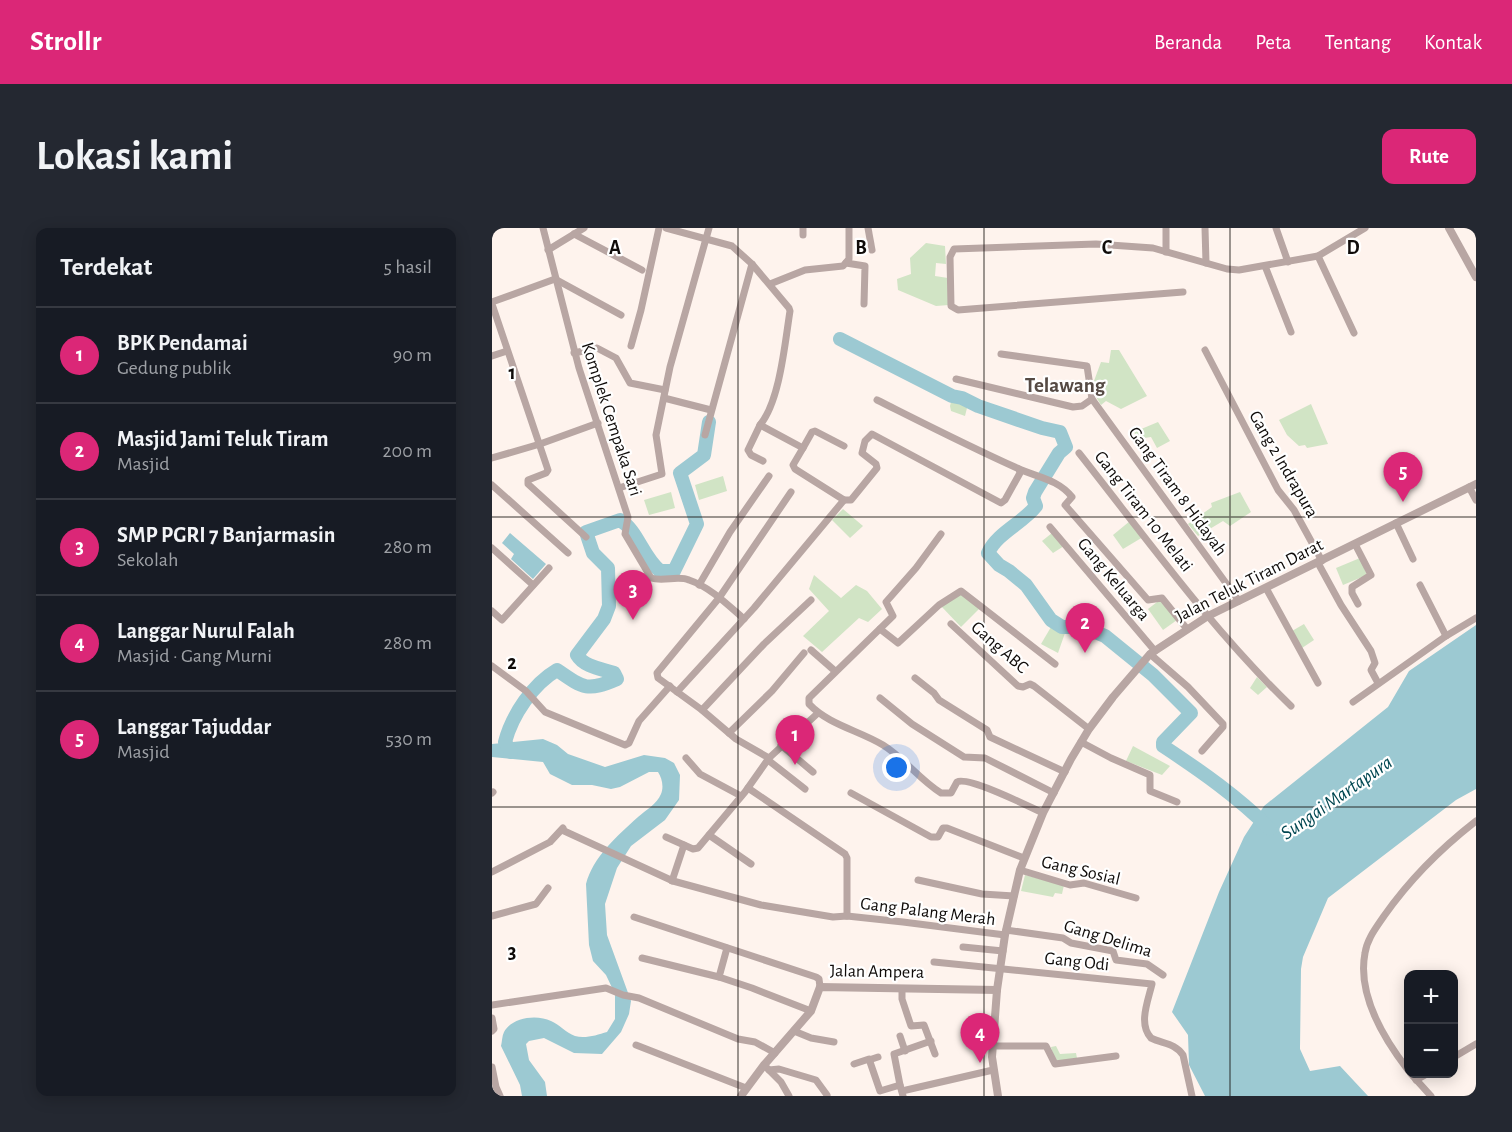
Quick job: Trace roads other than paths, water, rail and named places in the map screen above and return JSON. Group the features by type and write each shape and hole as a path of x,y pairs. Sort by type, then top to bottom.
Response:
{"street":[{"name":"Komplek Cempaka Sari","path":"543,228 574,353 627,517 625,532 651,578 657,580 689,579 719,598 744,619"},
{"path":"548,250 584,228"},
{"path":"631,346 644,301 658,228"},
{"path":"666,228 732,246 752,264 790,310 782,364 774,393 765,420 760,425 748,450 751,455 763,461"},
{"path":"619,488 662,474 656,435 709,228"},
{"path":"770,284 806,270 843,266 849,259 849,228"},
{"path":"868,228 872,250"},
{"path":"1166,228 1166,252"},
{"path":"1205,228 1206,262"},
{"path":"1276,228 1288,262"},
{"path":"1183,292 958,310 951,306 950,257 954,249 1096,244 1153,248 1227,269 1239,270 1318,256 1365,228"},
{"path":"1449,228 1476,277"},
{"path":"574,234 642,270"},
{"path":"1318,256 1354,333"},
{"path":"846,263 865,266 864,304"},
{"path":"705,435 752,264"},
{"path":"1265,266 1291,332"},
{"path":"586,537 528,484 528,480 548,470 492,303 555,279 621,315"},
{"path":"574,353 597,348 616,358 630,383 711,410"},
{"name":"Gang 2 Indrapura","path":"1205,350 1278,490 1294,510 1341,605 1371,651 1375,663 1371,670 1378,683"},
{"path":"492,356 507,351"},
{"path":"956,379 1073,407 1082,406 1092,399 1087,366 1001,354"},
{"name":"Gang Tiram 8 Hidayah","path":"1092,399 1239,601"},
{"path":"877,400 1019,469 1038,477 1044,477 1071,496 1065,505 1149,600 1162,598 1187,628"},
{"path":"492,458 598,423"},
{"path":"760,425 803,448"},
{"path":"844,446 815,431 812,432 793,465 795,469 844,500 851,501 877,468 876,464 862,453 866,441 872,434 1000,503 1005,500 1020,473 1019,469"},
{"name":"Gang Tiram 10 Melati","path":"1079,453 1208,616 1257,674 1290,706"},
{"path":"699,585 730,532 769,476"},
{"path":"492,485 568,553"},
{"path":"1473,485 1476,500"},
{"name":"Jalan Teluk Tiram Darat","path":"998,1096 993,1070 992,1046 997,990 1006,932 1020,870 1042,813 1089,729 1140,665 1153,652 1187,628 1473,485"},
{"path":"791,492 719,598 657,673 658,678 729,733 769,759 805,789"},
{"path":"677,692 744,619 844,500"},
{"path":"1396,524 1413,560"},
{"name":"Gang Keluarga","path":"1050,527 1153,652 1222,724 1223,727 1202,751"},
{"path":"941,534 916,568 886,602 893,616 809,698 809,704 818,713 850,731 883,745 941,794 951,793 957,782 963,780 992,790 1042,813"},
{"path":"1355,544 1371,575 1352,586 1352,593 1358,604"},
{"path":"492,548 533,585"},
{"path":"492,611 502,620 549,568"},
{"path":"1420,585 1446,636"},
{"path":"1266,588 1318,683"},
{"path":"880,629 898,643 939,605 961,591 1055,664"},
{"path":"702,710 764,644 811,600"},
{"path":"1353,702 1472,620"},
{"name":"Gang ABC","path":"951,624 1018,686 1034,686 1089,729"},
{"path":"729,733 772,691 807,652 836,671"},
{"path":"492,666 526,692 544,712 625,745 629,743 639,720 670,686"},
{"path":"915,678 939,700 987,730 990,737 1065,772"},
{"path":"880,698 912,723 964,757 986,758 1054,793"},
{"path":"666,837 695,850 781,745 818,713"},
{"path":"1081,742 1150,775 1150,791 1177,802"},
{"path":"781,745 813,772"},
{"path":"686,758 700,774 741,796"},
{"name":"Gang Palang Merah","path":"748,788 845,854 847,858 848,916 1006,932"},
{"path":"851,793 932,837 938,837 943,828 947,828 1024,858"},
{"path":"1404,1064 1388,1042 1372,1009 1365,982 1365,951 1377,926 1400,893 1434,856 1476,821"},
{"path":"492,872 556,838 562,829 619,858 672,881 761,905 833,917 848,916"},
{"path":"709,835 751,864"},
{"path":"672,881 684,845"},
{"name":"Gang Sosial","path":"1020,870 1070,885 1084,882 1136,898"},
{"path":"918,880 982,894 1014,896"},
{"path":"492,916 536,904 548,888"},
{"path":"634,917 816,977 819,979 820,987"},
{"name":"Gang Delima","path":"1006,932 1063,938 1071,943 1113,951 1116,960 1147,964 1163,975"},
{"path":"719,977 728,948"},
{"path":"963,948 1003,951"},
{"path":"642,958 719,977 811,1011"},
{"name":"Gang Odi","path":"934,962 1152,984 1144,1022 1146,1033 1155,1041 1169,1043 1183,1055 1192,1096"},
{"name":"Jalan Ampera","path":"744,1092 811,1011 820,987 997,990"},
{"path":"492,1005 606,988 639,998 738,1039 755,1042 775,1053"},
{"path":"902,988 904,1051"},
{"path":"492,1018 494,1029 492,1031"},
{"path":"905,1031 923,1024 935,1054"},
{"path":"794,1030 811,1038 834,1042"},
{"path":"902,1091 894,1054 931,1041"},
{"path":"1458,1055 1476,1044"},
{"path":"636,1045 744,1092"},
{"path":"992,1046 1046,1046 1055,1064 1116,1056"},
{"path":"854,1064 878,1057"},
{"path":"869,1060 880,1091 902,1091 993,1070"},
{"path":"492,1067 500,1096"},
{"path":"766,1067 816,1080 826,1095"},
{"path":"766,1067 781,1082 789,1096"},
{"path":"1415,1078 1431,1096"}],"water":[{"path":"510,533 546,564 533,579 511,559 514,554 502,543"},
{"name":"Sungai Martapura","path":"1476,625 1476,789 1456,800 1328,898 1303,957 1300,1049 1310,1071 1340,1066 1368,1096 1205,1096 1189,1065 1188,1035 1172,1012 1219,892 1244,837 1264,806 1388,707 1409,671"},
{"path":"543,739 557,745 568,754 605,767 644,755 665,758 674,763 680,775 679,800 665,820 631,846 617,868 605,904 607,935 631,1001 629,1014 621,1032 602,1054 574,1053 544,1038 529,1041 526,1044 529,1060 545,1082 547,1096 522,1096 520,1085 501,1046 503,1034 508,1027 519,1020 532,1017 554,1022 575,1036 587,1037 607,1032 615,1019 615,994 606,975 593,961 589,945 586,884 594,865 607,847 654,804 662,788 658,772 649,772 620,787 611,789 592,785 572,785 550,774 543,762 492,757 492,744"}],"waterway":[{"name":"Sungai Martapura","path":"840,339 952,396 1042,428 1060,432 1066,447 1059,453 1035,492 1033,498 1036,506 997,540 988,553 999,565 1026,585 1051,620 1062,627 1083,627 1105,636 1153,675 1191,713 1163,742 1163,746 1219,785 1270,829"},
{"path":"511,752 505,742 513,721 525,701 548,676 557,670 573,681 592,687 617,679 614,673 589,665 577,655 604,619 609,606 608,568 593,553 586,532 620,520 631,530 660,571 674,571 697,524 680,473 704,455 709,422"}],"place":[{"name":"Langgar Tajuddar","path":"1403,502"},
{"name":"SMP PGRI 7 Banjarmasin","path":"633,620"},
{"name":"Masjid Jami Teluk Tiram","path":"1085,653"},
{"name":"BPK Pendamai","path":"795,765"},
{"name":"Langgar Nurul Falah","path":"980,1063"}],"district":[{"name":"Telawang","path":"1065,385"}]}
